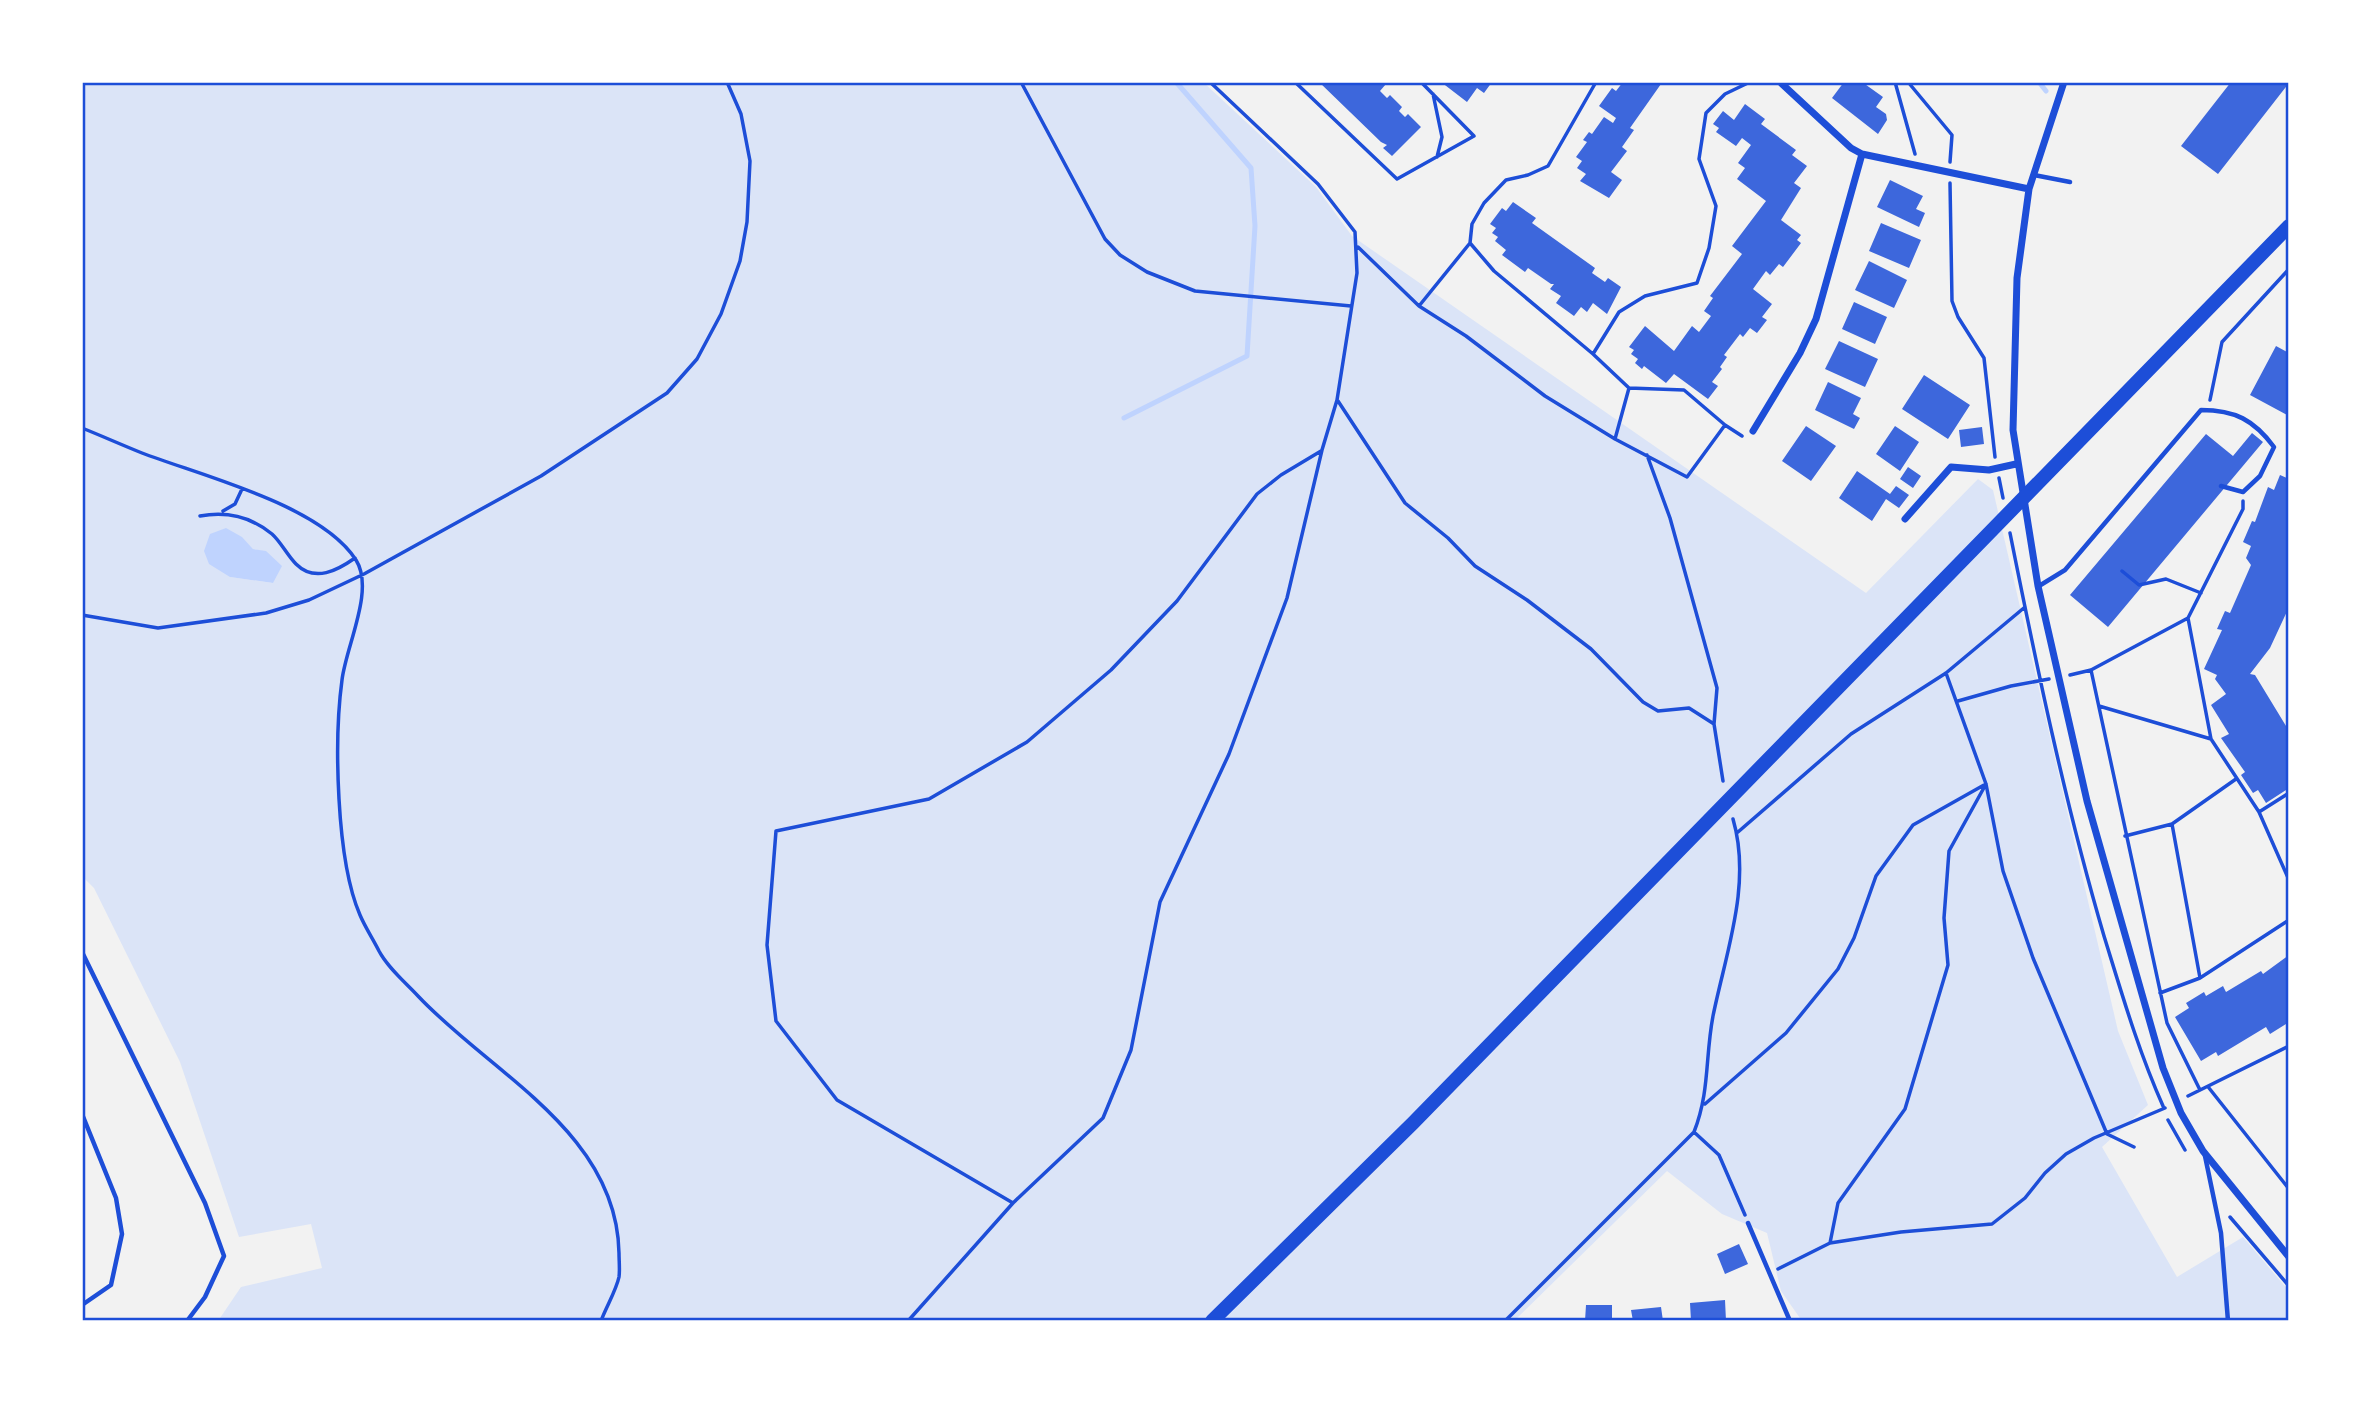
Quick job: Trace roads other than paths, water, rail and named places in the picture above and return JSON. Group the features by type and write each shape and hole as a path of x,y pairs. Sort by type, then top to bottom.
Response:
{"main road":[{"path":"1212,1321 1335,1203 2289,226"}],"street":[{"path":"1780,82 1851,148 1862,154 2029,189"},
{"path":"2064,82 2029,189 2017,289 2012,389 2016,464 2038,586 2087,801 2150,1027 2181,1113 2203,1151 2289,1257"},
{"path":"1754,431 1800,353 1816,319 1862,154"},
{"path":"1905,519 1951,467 1989,470 2016,464"}],"lane":[{"path":"2033,175 2070,182"},
{"path":"2038,586 2065,570 2201,410 2224,410 2259,427 2274,447 2260,476 2243,492 2221,486"},
{"path":"82,951 205,1203 224,1256 205,1297 187,1321"},
{"path":"82,1114 117,1198 122,1234 111,1285 82,1305"},
{"path":"2203,1151 2216,1201 2228,1321"},
{"path":"1748,1223 1790,1321"}],"water":[{"path":"226,528 242,537 253,549 266,551 282,566 273,583 230,577 209,564 204,551 210,534"}],"waterway":[{"path":"1124,418 1247,356 1255,226 1251,168 1176,82"},
{"path":"2039,82 2046,91"}]}
